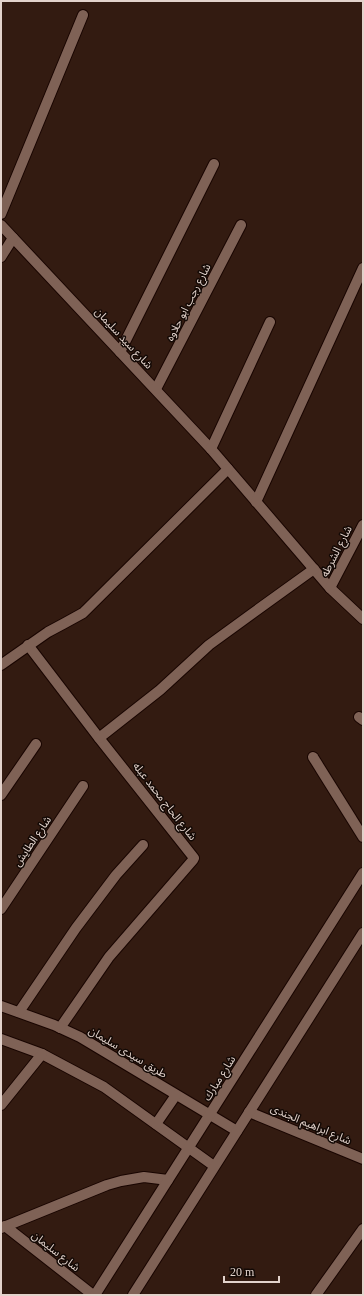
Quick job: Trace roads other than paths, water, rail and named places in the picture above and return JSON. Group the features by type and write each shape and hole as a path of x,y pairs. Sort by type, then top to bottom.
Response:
{"street":[{"path":"1,214 83,15"},
{"path":"120,352 214,164"},
{"name":"شارع سيد سليمان","path":"1,225 211,449 330,588 363,619"},
{"name":"شارع رجب ابو حلاوه","path":"156,389 240,225"},
{"path":"1,257 13,238"},
{"path":"256,502 363,268"},
{"path":"211,449 270,322"},
{"path":"1,665 48,632 83,613 228,469"},
{"name":"شارع الشرطه","path":"330,588 363,524"},
{"path":"99,738 160,690 209,645 314,569"},
{"name":"شارع الحاج محمد عبله","path":"28,645 194,858 109,957 60,1028"},
{"path":"1,795 36,744"},
{"path":"313,757 363,837"},
{"name":"شارع الطايش","path":"1,908 83,786"},
{"path":"19,1012 76,928 116,875 143,845"},
{"name":"شارع مبارك","path":"94,1295 363,874"},
{"path":"133,1295 363,932"},
{"name":"طريق سيدى سليمان","path":"1,1006 80,1037 237,1131"},
{"path":"1,1039 42,1054 104,1087 214,1166"},
{"path":"1,1104 42,1054"},
{"path":"156,1124 176,1095"},
{"name":"شارع ابراهيم الجندى","path":"249,1112 363,1159"},
{"path":"3,1227 114,1183 144,1177 168,1180"},
{"name":"شارع سليمان","path":"3,1227 94,1295"},
{"path":"316,1295 363,1229"}]}
